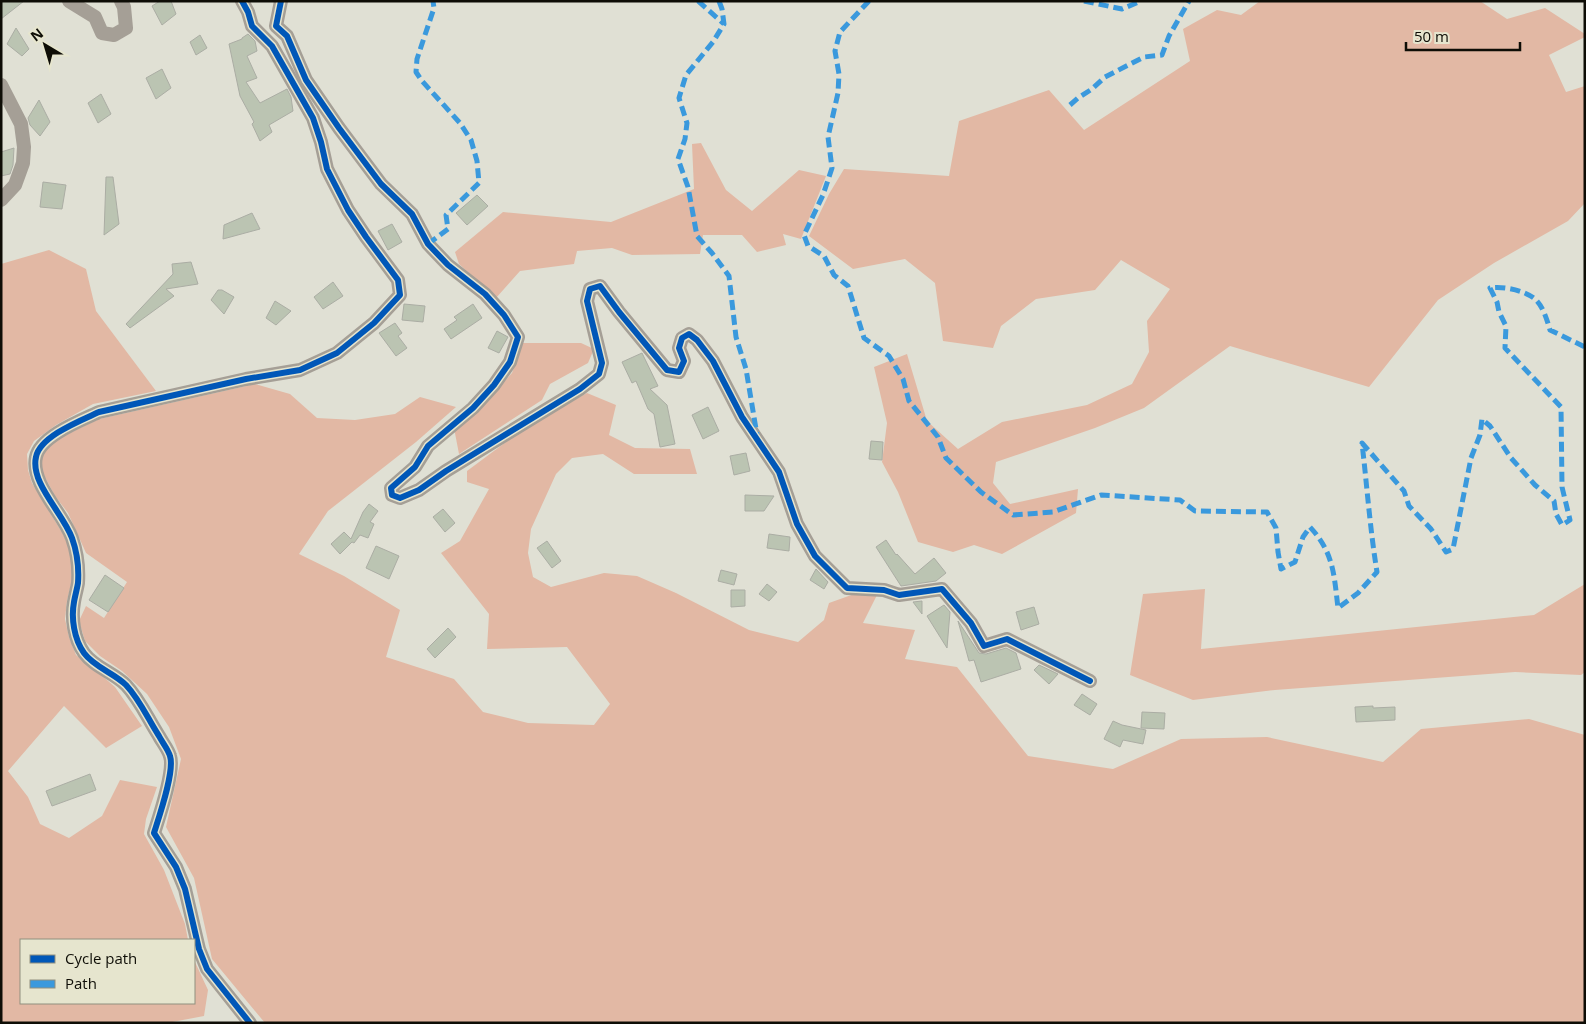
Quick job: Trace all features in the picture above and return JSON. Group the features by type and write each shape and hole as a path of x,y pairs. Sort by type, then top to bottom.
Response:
{"street":[{"path":"69,1 95,17 102,34 114,35 126,28 124,7 121,1"},
{"path":"242,1 252,26 272,46 313,118 327,169 348,210 398,280 400,295 374,323 337,353 300,370 246,379 99,412 77,422 44,442 36,455 35,467 37,478 63,519 72,538 78,562 78,584 73,620 76,635 84,654 125,684 140,704 171,757 169,782 154,834 176,867 185,889 199,949 207,969 250,1023"},
{"path":"281,1 276,26 287,36 306,80 339,128 381,184 412,214 428,244 448,264 484,294 504,315 518,337 510,362 494,385 473,408 428,446 415,467 391,488 392,495 400,498 419,490 446,471 580,389 599,374 602,363 587,301 590,289 600,286 667,370 679,372 684,361 679,348 682,338 689,334 697,340 713,361 742,417 778,472 797,524 815,556 847,588 884,590 899,595 942,589 971,623 984,646 1007,639 1090,681"},
{"path":"1,85 22,124 24,163 15,185 1,200"}],"shaded area":[{"path":"1260,1 1480,1 1507,19 1545,8 1585,34 1585,37 1549,55 1566,92 1585,86 1585,203 1568,221 1494,263 1438,300 1369,387 1230,346 1144,408 1095,428 996,462 993,483 1010,504 1078,489 1076,513 1002,554 974,545 953,552 918,542 898,492 882,462 887,423 874,367 907,354 927,421 958,449 1002,422 1087,405 1132,384 1149,352 1147,321 1170,289 1121,260 1095,290 1036,299 1001,326 993,348 943,341 935,283 905,259 853,269 809,236 829,194 844,169 949,176 959,121 1049,90 1084,130 1190,61 1183,29 1217,10 1241,15"},
{"path":"701,143 726,190 752,211 799,170 826,176 801,239 783,234 786,245 757,252 742,235 703,235 700,254 632,255 612,248 577,251 574,264 520,271 496,298 459,264 455,252 503,212 611,222 694,189 692,144"},
{"path":"49,250 86,269 96,311 156,391 93,404 56,425 34,441 27,454 28,470 32,483 63,534 73,556 72,580 65,619 76,655 115,687 142,726 106,748 64,706 8,771 28,797 40,824 69,838 102,816 120,780 157,787 146,819 144,834 164,870 185,924 188,939 20,939 20,1004 195,1004 195,962 208,990 204,1016 167,1023 1,1023 1,264"},
{"path":"523,343 581,343 594,349 588,363 550,384 542,400 459,454 454,428 487,400 512,373"},
{"path":"255,384 290,394 317,418 355,420 395,414 420,397 456,407 416,442 328,511 299,554 344,576 400,610 386,657 454,679 483,712 528,723 594,725 610,704 567,647 487,649 489,614 441,553 460,541 489,489 467,482 467,471 526,427 587,393 616,405 609,435 635,448 690,449 697,474 634,474 603,454 572,458 556,474 531,529 528,553 533,577 551,587 604,573 637,576 676,593 749,630 798,642 824,620 829,603 857,593 877,595 863,623 915,630 905,659 957,667 1028,756 1113,769 1181,739 1267,737 1383,762 1421,729 1529,719 1585,735 1585,1023 265,1023 212,959 194,878 166,827 181,759 169,727 147,694 122,671 100,656 85,641 79,621 86,606 104,618 127,582 86,553 68,513 55,496 39,466 42,453 51,442 99,419"},
{"path":"1585,584 1585,672 1581,675 1515,672 1275,690 1193,700 1130,675 1143,594 1205,589 1201,649 1534,615"}],"building":[{"path":"1,1 24,1 1,19"},
{"path":"160,1 171,1 176,14 162,25 152,6"},
{"path":"16,28 29,49 22,56 7,44"},
{"path":"248,34 255,41 257,51 247,56 257,78 246,82 260,103 287,89 291,97 293,111 269,125 272,132 260,141 252,124 254,122 240,96 229,44 242,39"},
{"path":"200,35 207,48 196,55 190,42"},
{"path":"162,69 171,88 156,99 146,78"},
{"path":"101,94 111,114 98,123 88,103"},
{"path":"39,100 50,122 40,136 30,125 28,118"},
{"path":"14,148 13,165 10,174 1,176 1,152"},
{"path":"106,177 113,177 119,224 104,235"},
{"path":"43,182 66,185 62,209 40,207"},
{"path":"477,195 488,206 467,225 456,213"},
{"path":"252,213 260,229 223,239 224,225"},
{"path":"392,224 402,242 388,250 378,231"},
{"path":"191,262 198,284 166,289 174,296 130,328 126,324 173,274 172,264"},
{"path":"333,282 343,296 323,309 314,297"},
{"path":"218,290 222,290 234,297 224,314 211,300"},
{"path":"275,301 291,311 276,325 266,318"},
{"path":"404,304 425,306 423,322 402,320"},
{"path":"473,304 482,318 451,339 444,329 457,320 454,317"},
{"path":"395,323 402,333 398,336 407,348 396,356 379,333"},
{"path":"497,331 508,337 499,353 488,348"},
{"path":"642,353 658,386 650,389 667,405 675,444 660,447 654,414 648,409 636,381 632,383 622,362"},
{"path":"708,407 719,431 703,439 692,415"},
{"path":"871,441 883,442 882,460 869,459"},
{"path":"746,453 750,471 734,475 730,456"},
{"path":"745,495 774,496 764,511 745,511"},
{"path":"369,504 378,511 370,522 374,524 368,538 360,535 354,543 352,542 340,554 331,544 344,532 351,539 363,512"},
{"path":"443,509 455,523 445,532 433,517"},
{"path":"769,534 790,537 789,551 767,548"},
{"path":"886,540 896,555 915,574 934,558 946,573 936,581 901,586 876,547"},
{"path":"547,541 561,561 552,568 537,548"},
{"path":"376,546 399,556 389,579 366,568"},
{"path":"816,569 828,582 824,589 810,580"},
{"path":"721,570 737,574 734,585 718,581"},
{"path":"105,575 124,588 108,612 89,600"},
{"path":"767,584 777,592 769,601 759,594"},
{"path":"731,590 745,590 745,606 731,607"},
{"path":"922,601 922,614 913,602"},
{"path":"944,605 950,612 947,648 927,616"},
{"path":"1034,607 1039,624 1021,630 1016,612"},
{"path":"958,621 979,653 986,654 1006,648 1016,653 1021,669 981,682 974,660 969,661"},
{"path":"448,628 456,637 435,658 427,649"},
{"path":"1039,665 1058,674 1049,684 1034,670"},
{"path":"1082,694 1097,704 1090,715 1074,705"},
{"path":"1373,706 1373,708 1395,707 1395,720 1356,722 1355,707"},
{"path":"1142,712 1165,713 1164,729 1141,728"},
{"path":"1113,721 1146,730 1143,744 1123,740 1120,747 1104,739"},
{"path":"90,774 96,790 52,806 46,791"}],"marked path":[{"path":"428,244 448,229 446,215 479,183 477,161 471,140 460,123 416,72 417,59 434,8 433,1"},
{"path":"698,1 724,24"},
{"path":"719,1 724,24 713,42 686,75 679,98 687,123 685,139 678,159 688,187 697,236 729,276 736,337 746,369 757,435"},
{"path":"869,1 840,32 835,51 839,74 838,93 828,137 832,168 823,195 804,235 808,246 824,256 834,275 848,286 864,338 889,356 903,379 909,401 938,437 946,458 981,492 1013,515 1053,512 1101,495 1180,500 1195,511 1267,512 1276,528 1281,569 1295,562 1303,537 1310,527 1318,537 1332,565 1338,608 1358,593 1377,572 1362,443 1404,491 1409,506 1431,529 1446,552 1453,549 1471,458 1480,435 1482,419 1490,426 1511,458 1535,485 1554,501 1556,514 1562,525 1570,520 1562,487 1561,407 1505,348 1506,326 1490,288 1513,289 1535,299 1544,313 1550,330 1585,347"},
{"path":"1084,1 1122,9 1141,1"},
{"path":"1070,105 1105,77 1144,57 1162,55 1169,36 1189,1"}],"cycle path":[{"path":"242,1 252,26 272,46 313,118 327,169 348,210 398,280 400,295 374,323 337,353 300,370 246,379 99,412 73,424 45,442 39,449 35,467 42,487 68,528 75,549 78,583 73,615 78,641 88,658 121,681 131,691 169,753 171,763 168,783 154,833 176,867 185,889 199,949 207,969 250,1023"},
{"path":"281,1 276,26 287,36 306,80 339,128 381,184 412,214 428,244 448,265 485,294 504,315 518,337 510,362 494,385 473,408 428,446 415,467 391,488 392,495 400,498 419,490 446,471 580,389 599,374 602,363 587,301 590,289 600,286 667,370 679,372 684,361 679,348 682,338 689,334 697,340 713,361 742,417 779,472 797,524 815,556 847,588 884,590 899,595 942,589 971,623 984,646 1007,639 1090,681"}]}
